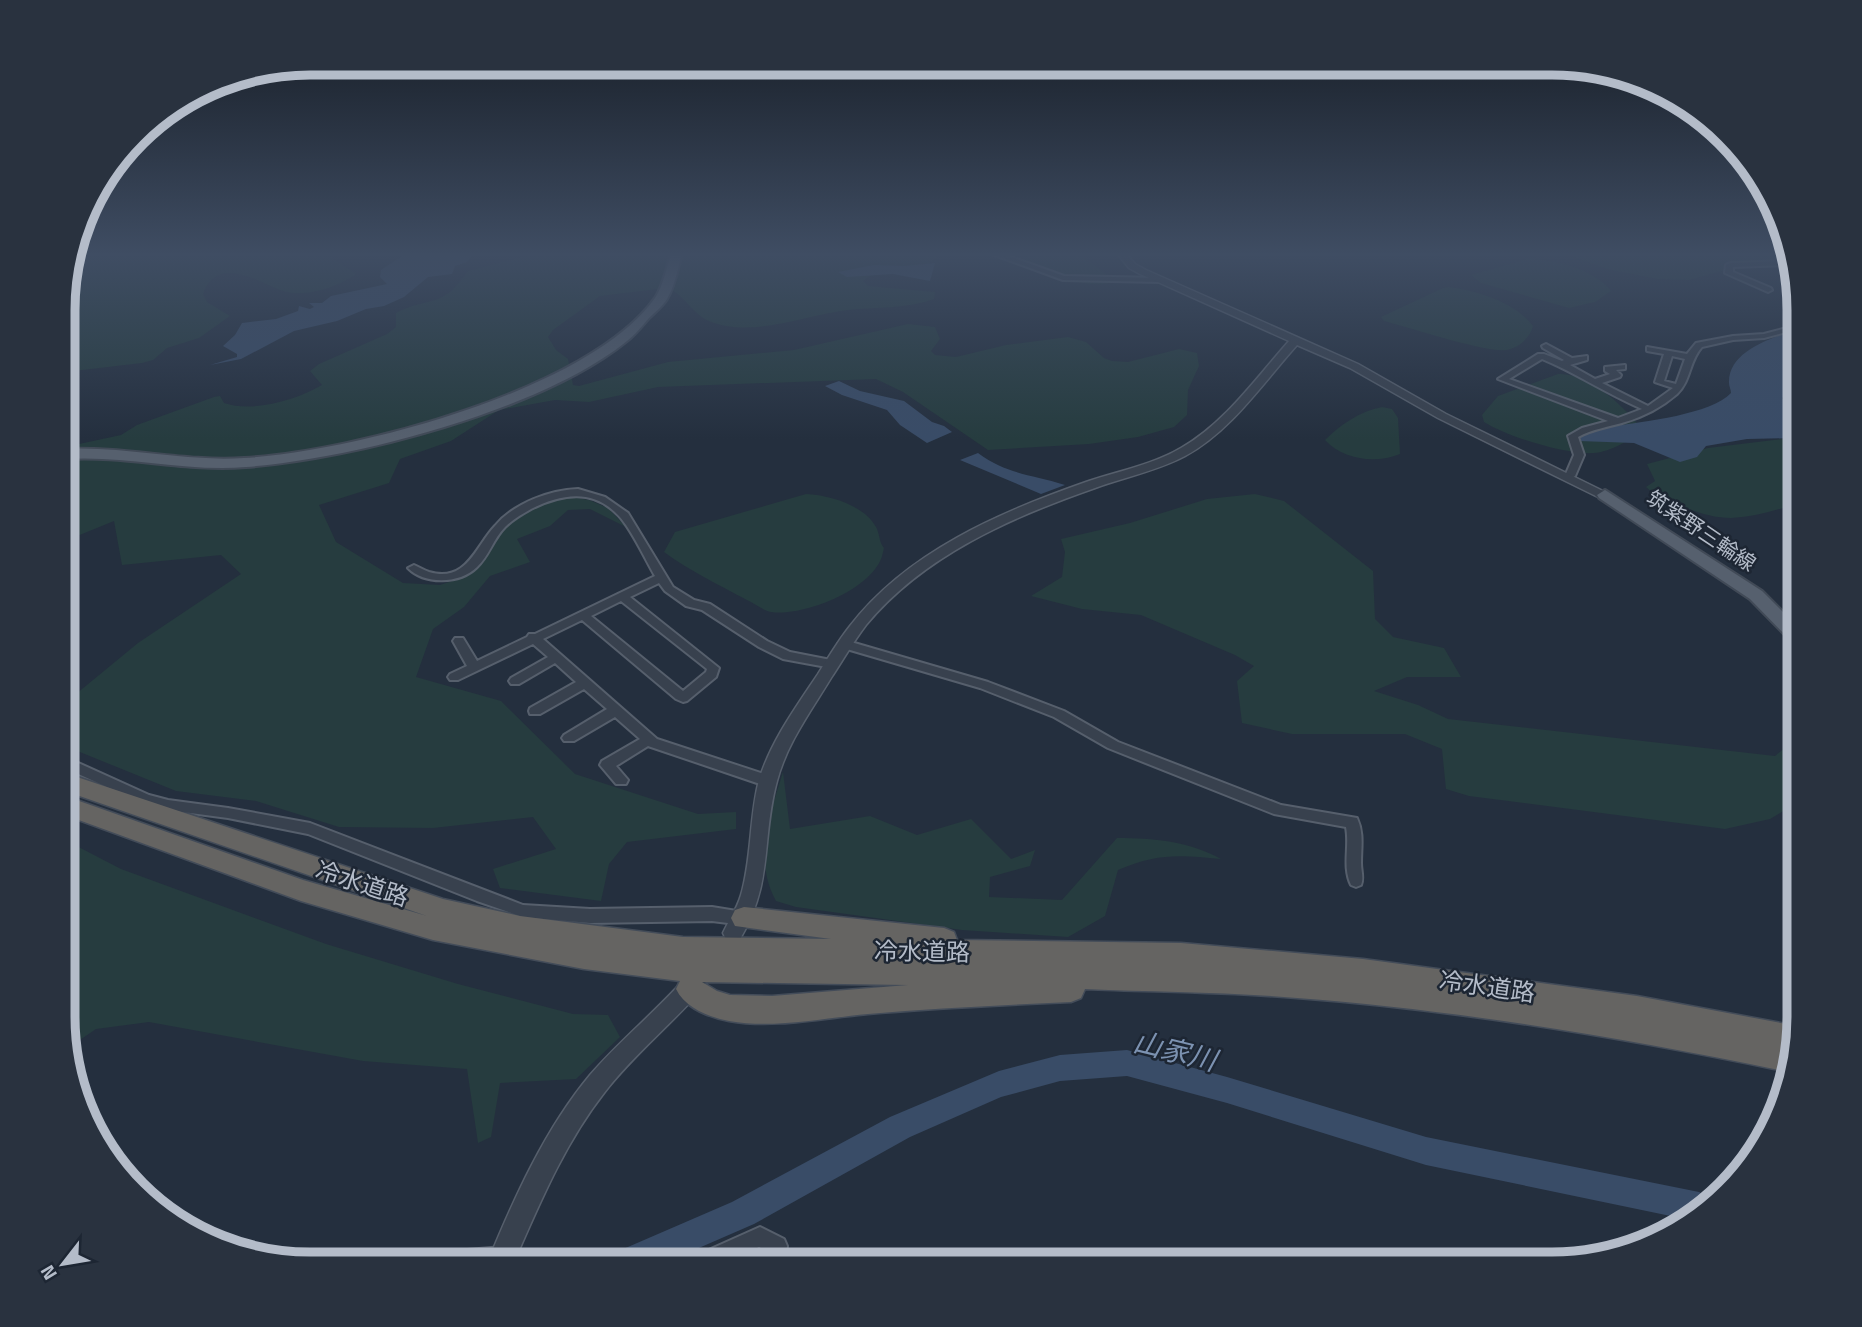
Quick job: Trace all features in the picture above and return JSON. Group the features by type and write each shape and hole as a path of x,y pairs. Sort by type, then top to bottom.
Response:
{"highway":[{"name":"冷水道路","path":"76,786 443,910 520,927 683,949 1181,955 1446,980 1637,1009 1785,1038"},
{"name":"冷水道路","path":"76,809 301,890 367,910 433,929 584,957 674,969 1008,974 1296,985 1433,999 1703,1041 1783,1057"},
{"path":"739,926 886,935 1109,954"},
{"path":"693,985 709,1002 730,1008 772,1009 1181,981"}],"main road":[{"path":"75,453 104,451 212,463 243,463 334,450 440,424 547,382 597,356 621,340 649,315"},
{"name":"筑紫野三輪線","path":"1605,495 1756,596 1786,625"}],"street":[{"path":"1240,315 1354,366 1442,416 1605,495"},
{"path":"1570,476 1579,455 1573,436 1649,409 1685,381 1689,357 1699,345 1786,330"},
{"path":"76,767 145,799 310,829 523,911 590,916 712,914 739,926 758,874 762,812 768,781 787,739 844,643 869,612 933,556 981,531 1038,506 1172,457 1192,446 1210,433 1296,340"},
{"path":"1546,346 1595,382 1649,409"},
{"path":"1650,349 1689,357"},
{"path":"1669,353 1659,382 1679,387"},
{"path":"1584,358 1569,363 1541,356 1502,379 1617,422"},
{"path":"1595,382 1617,375 1608,369 1622,367"},
{"path":"414,568 421,574 447,576 467,569 500,525 510,517 547,498 577,491 604,500 624,515 669,589 690,603 706,607 763,644 787,656 832,664"},
{"path":"454,677 660,578"},
{"path":"582,614 683,698 712,674 713,668 621,596"},
{"path":"533,637 649,739 768,781"},
{"path":"459,642 474,667"},
{"path":"844,643 984,685 1059,714 1114,745 1279,810 1352,822 1357,834 1351,869 1356,881"},
{"path":"515,681 556,657"},
{"path":"535,711 585,683"},
{"path":"569,738 616,710"},
{"path":"621,780 607,765 649,739"},
{"path":"506,1251 565,1128 596,1085 640,1036 693,985"},
{"path":"728,1251 760,1237 777,1245 776,1251"}],"green space":[{"path":"75,315 230,316 199,338 167,348 153,360 75,371"},
{"path":"396,315 574,315 548,337 556,350 568,359 573,385 579,386 668,362 794,350 908,324 935,327 940,339 931,351 935,355 956,357 1006,345 1068,337 1086,342 1104,358 1112,361 1128,362 1179,349 1197,353 1199,366 1188,390 1187,415 1174,427 1138,437 1089,444 988,450 903,392 876,379 658,387 589,402 555,400 499,410 451,441 400,459 389,483 319,505 336,542 403,583 440,585 467,576 509,524 544,503 572,497 589,500 608,508 626,527 590,509 568,510 550,526 517,539 530,562 490,576 464,607 433,629 416,677 501,701 575,774 698,814 736,812 736,829 627,842 609,864 601,901 500,888 493,869 556,849 533,817 433,828 339,827 256,801 176,791 76,750 76,694 138,643 241,574 221,555 122,565 114,521 75,537 75,445 121,435 137,425 214,397 220,396 224,403 248,407 300,396 322,385 310,371 319,364 387,334 396,327"},
{"path":"699,315 822,315 743,328 726,326"},
{"path":"1522,315 1533,326 1523,342 1506,350 1496,350 1428,334 1384,321 1381,317"},
{"path":"1558,374 1582,379 1606,393 1643,431 1607,450 1582,453 1538,444 1484,422 1482,415 1498,396"},
{"path":"1382,407 1392,409 1398,418 1400,454 1381,459 1360,458 1341,452 1325,440 1351,419"},
{"path":"1786,438 1786,507 1750,516 1723,518 1693,511 1659,496 1646,487 1655,481 1647,464 1708,448"},
{"path":"806,494 825,496 855,507 876,527 884,548 878,565 868,577 854,588 819,605 785,612 768,611 694,572 664,552 675,532"},
{"path":"1255,494 1284,501 1373,571 1375,619 1393,637 1444,648 1461,677 1407,677 1374,691 1418,705 1448,719 1775,756 1786,747 1786,809 1770,819 1725,829 1469,796 1446,789 1442,749 1405,734 1292,734 1242,723 1237,681 1254,666 1235,655 1141,615 1082,609 1031,596 1062,577 1065,552 1061,539 1130,523 1207,499"},
{"path":"783,772 790,829 870,816 917,835 971,819 1011,859 1035,850 1030,866 990,877 989,897 1062,900 1117,838 1170,842 1196,848 1221,859 1157,858 1118,870 1105,916 1068,937 962,930 796,907 776,901 766,869 766,837"},
{"path":"76,846 121,869 326,944 458,984 573,1014 608,1015 620,1037 576,1079 500,1083 491,1137 478,1143 467,1069 363,1061 149,1022 96,1029 77,1042"}],"water":[{"path":"287,315 352,315 294,331 241,359 210,365 237,357 237,354 223,346 235,335 242,323"},
{"path":"1786,333 1786,396 1782,398 1786,400 1786,438 1747,439 1706,446 1697,457 1680,462 1634,443 1579,441 1577,438 1594,429 1676,416 1722,400 1731,393 1730,372 1735,363 1761,343"},
{"path":"839,381 860,391 904,401 932,422 952,432 927,443 900,425 887,410 842,395 825,386"},
{"path":"978,453 999,466 1065,485 1041,494 960,460"}],"waterway":[{"name":"山家川","path":"654,1251 743,1213 900,1127 999,1084 1060,1068 1127,1063 1227,1090 1426,1151 1691,1205"}]}
